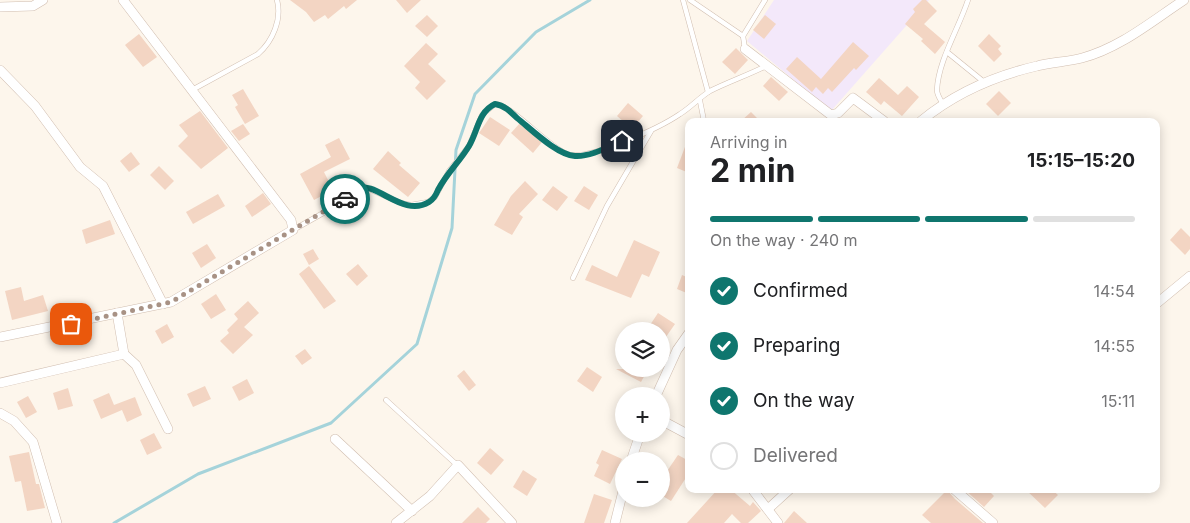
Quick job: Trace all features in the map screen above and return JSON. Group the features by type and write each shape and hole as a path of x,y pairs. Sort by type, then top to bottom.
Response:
{"street":[{"path":"0,7 33,6 43,0"},
{"path":"0,337 163,304 190,293 293,230 291,220 123,0"},
{"path":"925,118 943,104 984,82 1038,66 1082,58 1097,53 1133,35 1184,0"},
{"path":"745,49 831,115 838,113 854,98 880,118"},
{"path":"0,70 35,106 80,167 103,186 163,304"},
{"path":"1160,301 1190,276"},
{"path":"117,314 124,354 136,365 168,429"},
{"path":"660,387 676,350 685,338"},
{"path":"0,383 124,354"},
{"path":"0,413 14,421 33,442 57,523"},
{"path":"670,425 685,433"},
{"path":"335,439 412,510"},
{"path":"396,523 430,496 458,465 512,523"},
{"path":"755,493 778,523"},
{"path":"768,509 786,493"},
{"path":"959,493 993,523"},
{"path":"615,523 619,507"}],"lane":[{"path":"190,90 258,54 265,48 279,16 277,0"},
{"path":"683,0 708,92"},
{"path":"690,0 743,36"},
{"path":"745,49 743,36 765,0"},
{"path":"943,104 937,89 946,52 964,17 968,0"},
{"path":"946,52 984,82"},
{"path":"293,230 341,203 354,189 367,188 401,203 411,205 428,202 435,197 454,164 469,146 482,115 495,104 506,108 557,149 574,156 589,154 651,131 700,101 708,92 766,66"},
{"path":"700,101 703,118"},
{"path":"573,278 612,198 651,131"},
{"path":"386,400 458,465"}],"shaded area":[{"path":"774,0 929,0 831,111 747,41"}],"building":[{"path":"290,0 357,0 346,9 344,6 328,19 325,15 314,22 306,12"},
{"path":"396,0 421,0 407,13"},
{"path":"922,0 926,0 937,11 924,24 945,42 935,54 921,41 923,39 905,24 915,12 913,9"},
{"path":"427,15 438,26 427,37 415,26"},
{"path":"765,15 776,24 764,39 753,30"},
{"path":"139,34 157,57 143,67 125,45"},
{"path":"989,34 1001,46 998,49 1002,54 994,62 978,46"},
{"path":"853,42 869,56 856,70 854,68 832,92 828,88 823,94 816,87 812,92 786,69 797,57 821,79"},
{"path":"426,43 438,54 428,64 446,81 427,100 415,88 420,82 404,66"},
{"path":"736,48 748,60 735,74 722,62"},
{"path":"771,77 788,92 779,101 763,86"},
{"path":"879,78 898,95 907,86 919,97 902,116 884,101 881,105 866,92"},
{"path":"243,89 259,116 245,124 235,107 238,105 232,95"},
{"path":"999,91 1011,103 998,116 986,104"},
{"path":"628,103 643,116 632,129 617,116"},
{"path":"200,111 228,148 201,169 178,146 188,136 179,125"},
{"path":"751,112 757,118 744,118"},
{"path":"490,117 510,130 499,146 479,133"},
{"path":"520,123 542,142 533,153 511,133"},
{"path":"243,124 250,134 239,141 231,131"},
{"path":"339,138 350,159 324,172 333,190 314,200 300,174 331,157 325,145"},
{"path":"685,147 685,171 677,168"},
{"path":"388,151 401,163 399,165 420,183 408,197 373,169"},
{"path":"131,152 140,164 129,172 120,161"},
{"path":"159,166 174,181 165,190 150,175"},
{"path":"525,181 538,194 519,214 523,217 512,235 494,225 511,196"},
{"path":"553,186 568,197 557,211 542,200"},
{"path":"584,186 598,195 589,210 574,201"},
{"path":"263,193 271,204 252,217 245,206"},
{"path":"218,194 225,206 193,224 186,212"},
{"path":"110,220 115,234 86,244 82,230"},
{"path":"1181,228 1190,237 1190,249 1185,255 1170,240"},
{"path":"634,240 660,252 649,277 642,274 631,298 585,280 592,265 617,277"},
{"path":"207,244 216,258 201,268 192,253"},
{"path":"313,249 319,259 309,265 303,254"},
{"path":"358,264 368,276 357,286 346,274"},
{"path":"309,266 336,301 324,309 299,274"},
{"path":"682,275 685,276 685,292 677,289"},
{"path":"21,287 24,301 43,295 48,311 12,320 5,291"},
{"path":"216,294 226,310 211,319 201,304"},
{"path":"248,301 259,313 244,327 253,335 233,354 220,341 229,333 227,330 238,319 234,314"},
{"path":"658,313 675,324 670,331 670,322 652,322"},
{"path":"167,324 174,337 162,344 155,331"},
{"path":"305,349 312,358 302,365 295,356"},
{"path":"587,367 602,377 593,392 577,381"},
{"path":"464,370 476,385 469,391 457,376"},
{"path":"631,377 644,377 641,382"},
{"path":"247,379 254,393 239,401 232,387"},
{"path":"205,386 211,399 193,407 187,394"},
{"path":"68,388 73,406 58,410 53,393"},
{"path":"109,393 114,405 135,397 142,415 127,422 122,410 101,419 93,400"},
{"path":"28,396 37,412 26,418 17,402"},
{"path":"154,433 162,448 147,455 140,440"},
{"path":"490,448 504,460 491,475 477,463"},
{"path":"602,450 615,456 615,474 610,484 594,476 599,465 596,463"},
{"path":"29,452 36,484 39,484 45,508 27,511 21,481 15,482 9,456"},
{"path":"678,455 685,459 685,479 671,501 670,467"},
{"path":"523,470 537,479 527,496 513,487"},
{"path":"714,493 735,493 750,506 753,502 761,511 748,523 741,523 732,514 724,523 687,523"},
{"path":"944,493 950,493 983,523 931,523 922,515"},
{"path":"968,493 991,493 994,496 984,507"},
{"path":"1029,493 1056,493 1058,495 1045,508"},
{"path":"594,494 612,500 604,523 584,523"},
{"path":"478,507 490,519 486,523 462,523"},
{"path":"794,511 807,523 784,523"}],"waterway":[{"path":"114,523 198,474 331,423 417,344 452,228 456,150 475,94 536,32 590,0"}],"way so far":[{"path":"71,324 171,302 190,293 345,199"}],"route":[{"path":"345,199 354,189 367,188 401,203 420,205 428,202 435,197 449,170 469,146 482,115 495,104 506,108 546,141 567,154 574,156 589,154 622,141"}]}
